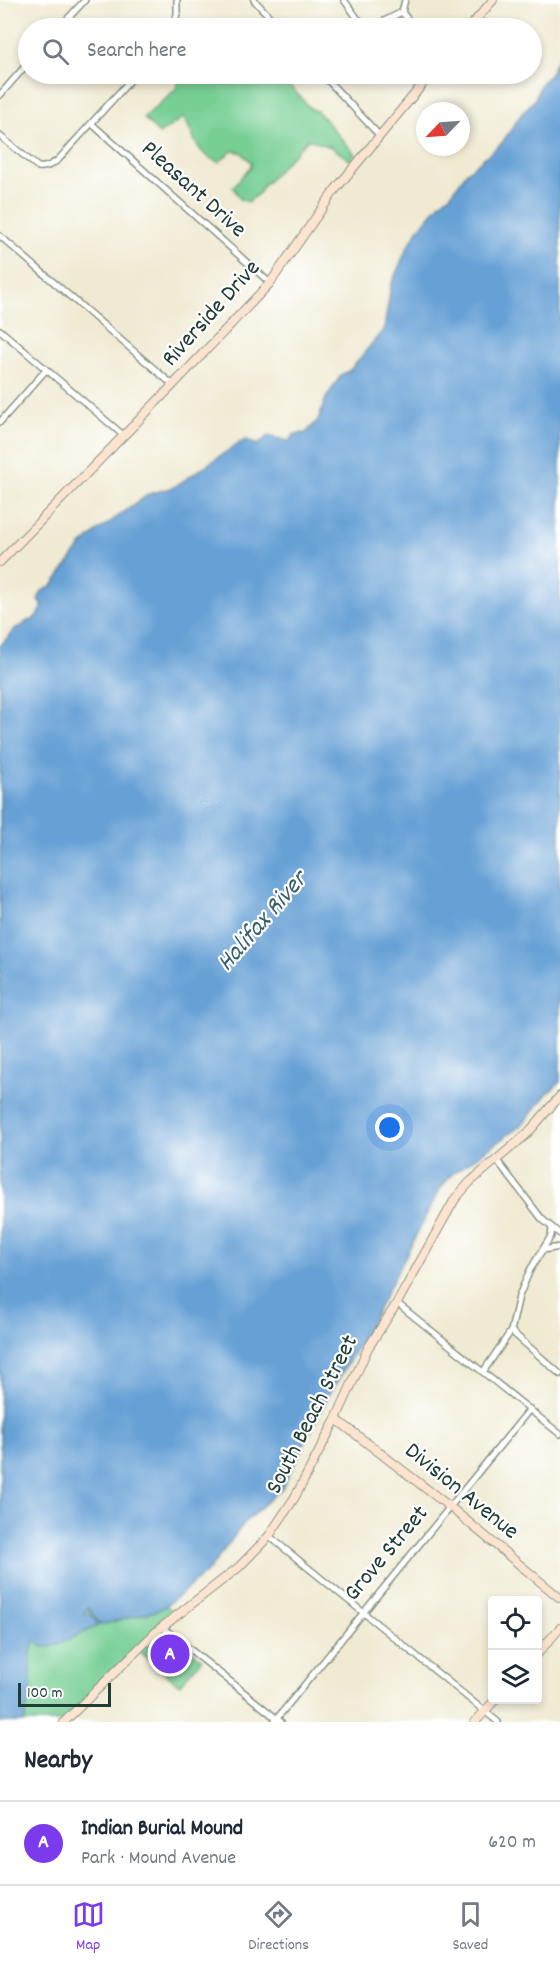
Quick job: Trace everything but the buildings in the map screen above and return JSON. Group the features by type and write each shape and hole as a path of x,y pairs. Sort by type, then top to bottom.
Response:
{"street":[{"path":"68,18 85,0"},
{"path":"176,18 177,0"},
{"path":"254,0 271,18"},
{"path":"344,0 357,18"},
{"path":"390,18 402,12 405,0"},
{"path":"478,18 493,0"},
{"path":"402,12 406,18"},
{"path":"0,95 18,74"},
{"path":"1,138 38,167 43,168 58,160 127,84"},
{"path":"331,84 379,135"},
{"name":"Riverside Drive","path":"0,562 270,283 318,212 422,84"},
{"name":"Pleasant Drive","path":"92,123 270,283"},
{"path":"0,236 173,385"},
{"path":"0,330 123,435"},
{"path":"0,422 46,370"},
{"name":"South Beach Street","path":"65,1722 162,1627 239,1567 269,1536 294,1497 336,1419 368,1348 397,1303 455,1198 496,1159 527,1134 560,1096"},
{"path":"496,1159 542,1219 560,1234"},
{"path":"483,1372 511,1331 519,1296 530,1270 551,1236 552,1228"},
{"path":"543,1250 560,1247"},
{"path":"397,1303 560,1434"},
{"path":"511,1331 560,1374"},
{"name":"Grove Street","path":"277,1721 362,1612 530,1409"},
{"name":"Division Avenue","path":"336,1419 450,1507 560,1598"},
{"path":"269,1536 498,1722"},
{"path":"162,1627 277,1721"},
{"path":"540,1650 560,1628"},
{"path":"475,1722 491,1704"}],"green space":[{"path":"177,84 288,84 311,109 317,111 355,154 350,160 331,147 308,139 248,202 240,199 233,187 251,166 251,162 241,152 232,151 219,162 200,150 184,117 159,134 144,118 176,89"},
{"path":"166,1605 177,1616 163,1627 202,1659 179,1685 138,1650 64,1722 24,1722 31,1688 31,1653 34,1639 43,1647 66,1641 98,1626 89,1614 86,1615 84,1612 88,1608 101,1625 159,1610"}],"water":[{"name":"Halifax River","path":"560,53 560,1082 522,1125 452,1174 440,1189 369,1327 329,1395 282,1488 244,1523 210,1569 159,1610 101,1625 88,1608 84,1612 86,1615 89,1613 99,1625 66,1641 47,1647 43,1647 34,1640 31,1653 31,1688 24,1722 0,1722 0,646 16,628 33,620 42,609 42,604 38,600 42,591 52,586 81,546 149,494 174,487 245,439 257,445 268,436 289,441 295,434 306,433 318,420 326,398 341,375 350,370 384,329 391,285 407,248 418,230 440,203 451,194 467,172 502,143 520,116 535,99 541,84 549,76"}],"place":[{"name":"Indian Burial Mound","path":"170,1654"}]}
